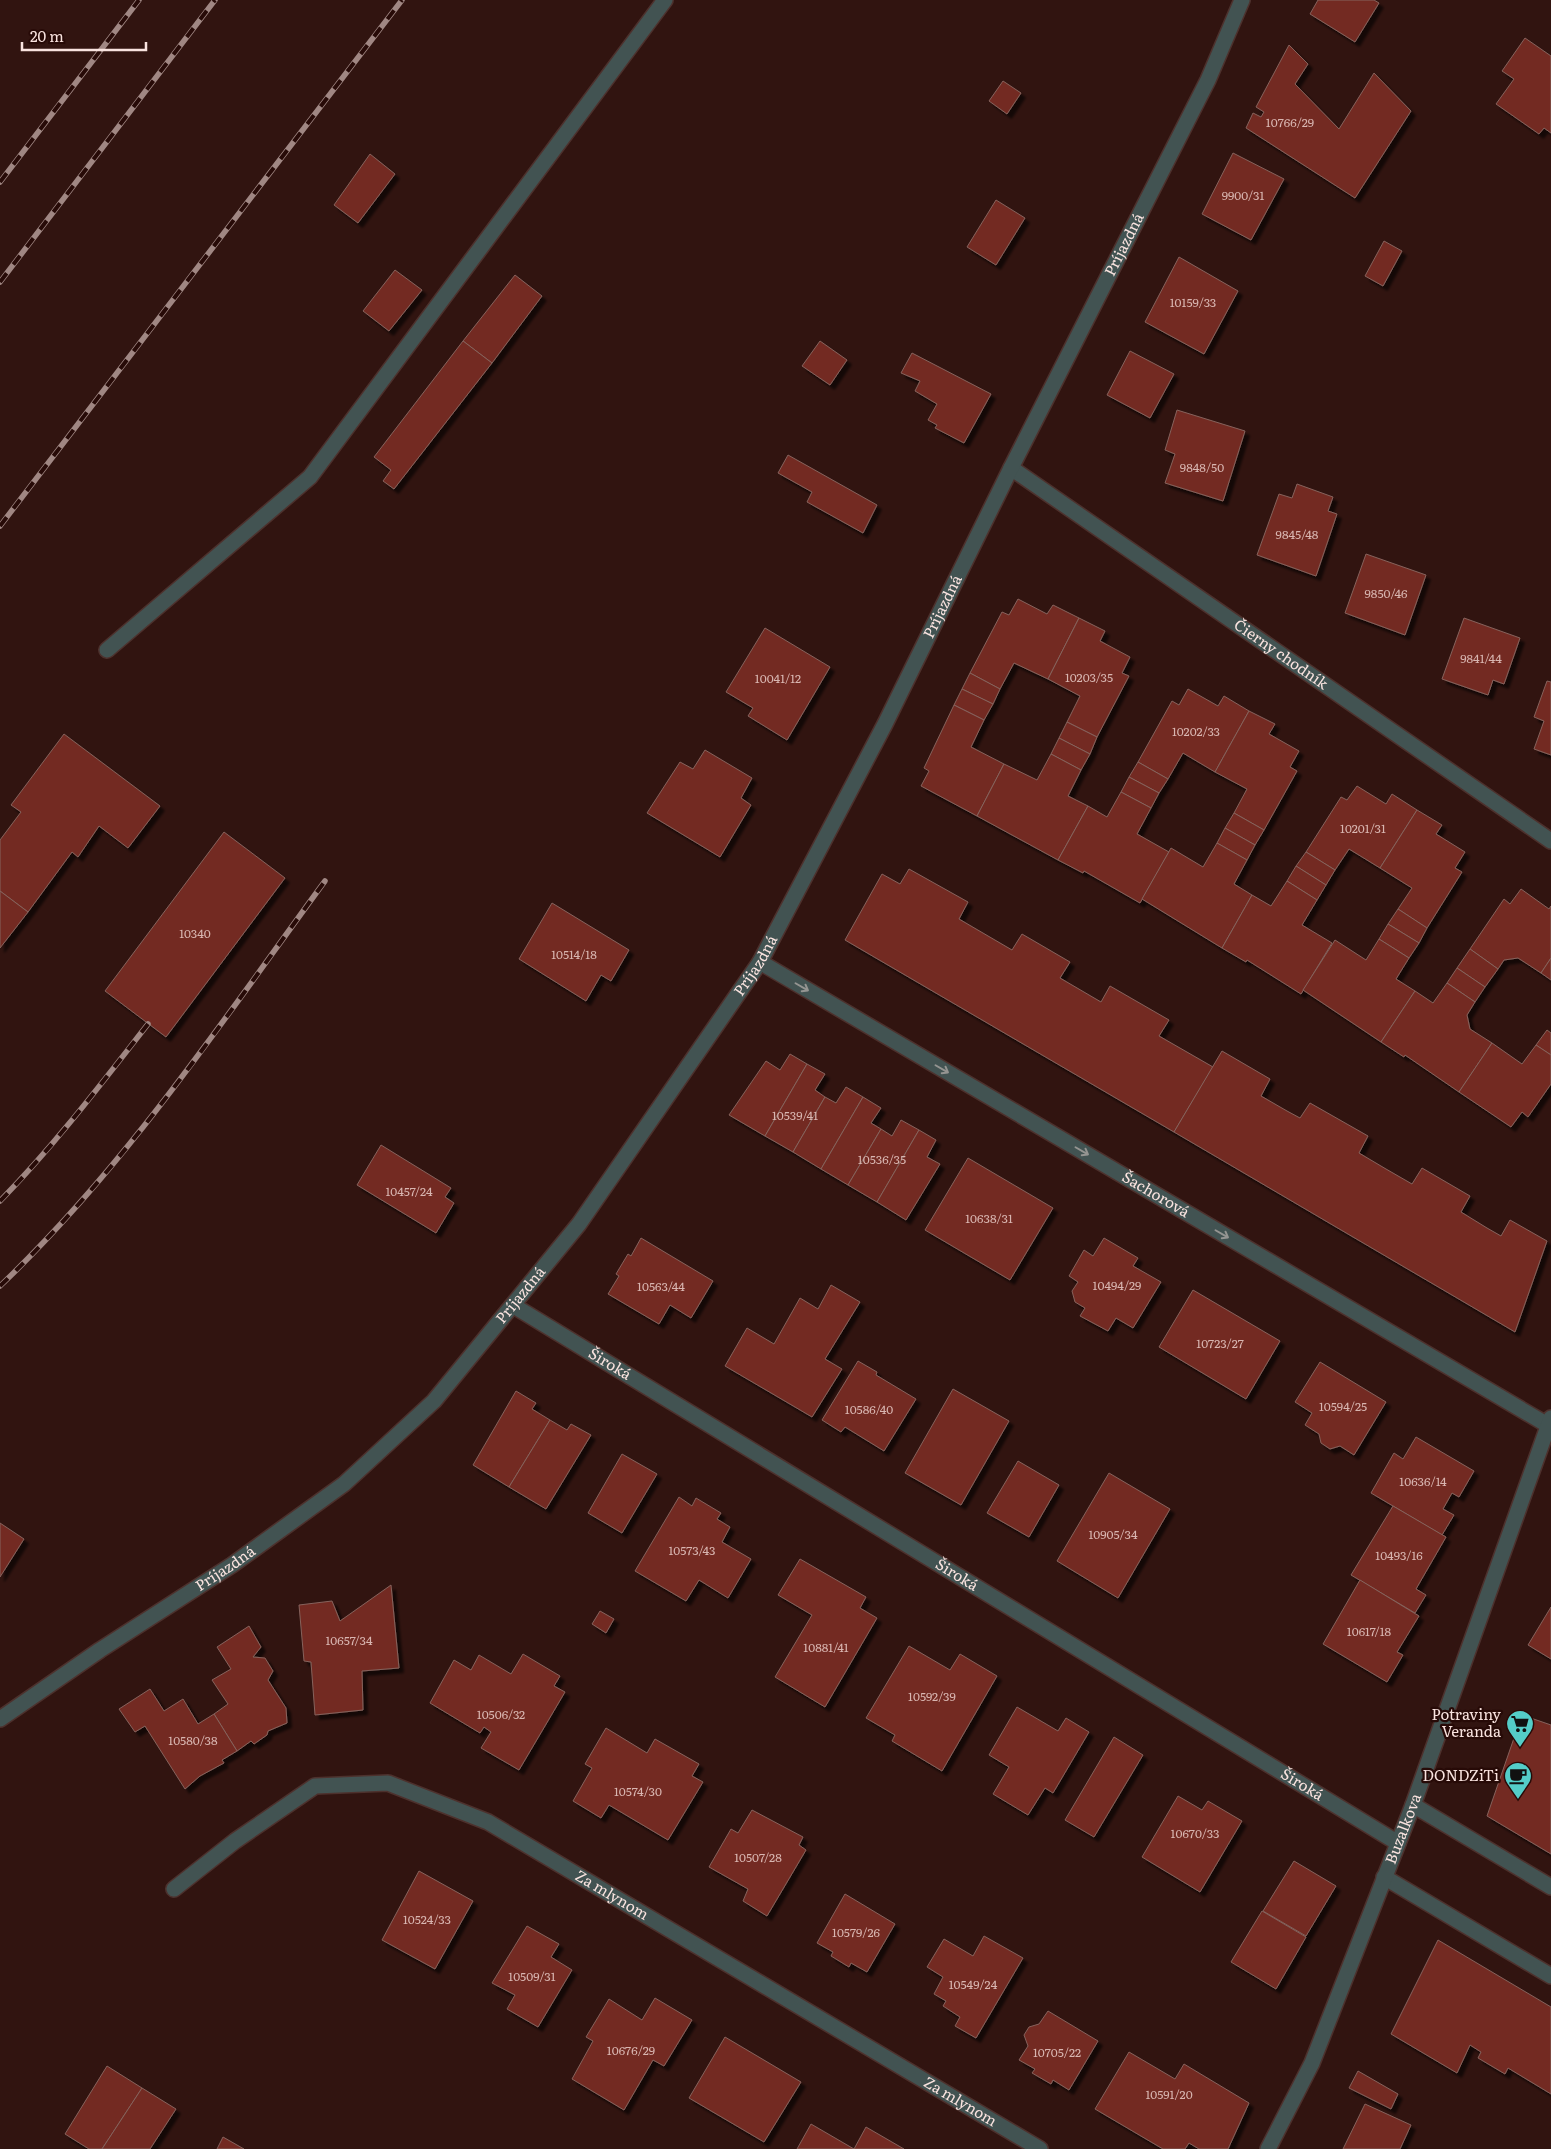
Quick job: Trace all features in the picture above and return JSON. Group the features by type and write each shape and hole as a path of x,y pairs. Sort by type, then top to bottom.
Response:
{"street":[{"path":"107,650 310,477 665,0"},
{"name":"Príjazdná","path":"0,1719 100,1650 232,1565 344,1484 434,1401 580,1224 760,962 885,724 1011,468 1208,80 1242,0"},
{"name":"Čierny chodník","path":"1011,468 1551,841"},
{"name":"Šachorová","path":"760,962 1550,1424"},
{"name":"Široká","path":"514,1306 1398,1843"},
{"name":"Buzalkova","path":"1268,2149 1312,2063 1413,1805 1550,1424"},
{"name":"Za mlynom","path":"174,1889 235,1841 315,1786 388,1784 488,1822 1040,2149"},
{"path":"1413,1805 1551,1886"},
{"path":"1384,1877 1551,1976"}],"building":[{"path":"1318,0 1374,0 1379,3 1355,42 1310,14"},
{"path":"1525,38 1551,56 1551,133 1544,128 1539,134 1496,104 1514,79 1502,71"},
{"path":"1289,45 1308,64 1295,84 1339,129 1374,73 1411,111 1355,198 1246,128 1253,113 1261,117 1264,112 1256,107"},
{"path":"1003,81 1021,93 1007,114 989,101"},
{"path":"1233,153 1284,179 1251,240 1202,214"},
{"path":"370,154 395,174 358,223 334,205"},
{"path":"996,200 1025,218 996,265 967,247"},
{"path":"1384,241 1402,251 1383,286 1365,276"},
{"path":"1179,257 1238,291 1204,354 1145,322"},
{"path":"395,270 422,290 389,331 363,311"},
{"path":"515,275 542,296 492,363 463,341"},
{"path":"463,341 492,363 394,489 383,481 391,470 374,457"},
{"path":"820,341 847,360 830,385 802,366"},
{"path":"1130,351 1174,374 1150,418 1107,395"},
{"path":"912,353 991,394 964,443 935,428 937,425 928,420 937,404 915,391 920,381 901,373"},
{"path":"1177,410 1245,431 1223,501 1165,483 1175,454 1165,450"},
{"path":"788,455 877,505 863,533 807,502 812,492 778,473"},
{"path":"1297,484 1333,497 1328,511 1337,514 1316,576 1257,555 1279,494 1292,498"},
{"path":"1366,554 1426,575 1405,635 1345,613"},
{"path":"1018,599 1047,614 1053,605 1079,618 1048,679 1014,663 1000,689 970,673 1002,612 1009,615"},
{"path":"1079,618 1105,631 1100,641 1130,657 1122,673 1129,676 1097,737 1067,722 1080,696 1048,679"},
{"path":"1464,618 1520,638 1504,684 1493,680 1488,695 1442,679"},
{"path":"765,628 830,667 787,740 748,716 753,708 726,692"},
{"path":"970,673 1000,689 993,704 962,689"},
{"path":"1547,681 1551,682 1551,755 1534,749 1544,721 1534,717"},
{"path":"962,689 993,704 984,720 954,705"},
{"path":"1188,689 1218,706 1224,696 1249,711 1215,772 1183,753 1168,779 1138,762 1172,701 1179,705"},
{"path":"954,705 984,720 971,747 1004,764 977,816 921,786 929,771 924,768"},
{"path":"1249,711 1275,724 1269,734 1299,751 1290,767 1297,771 1264,830 1234,813 1247,789 1215,772"},
{"path":"1067,722 1097,737 1090,754 1059,738"},
{"path":"64,734 160,806 128,848 99,826 78,857 72,852 28,912 0,891 0,840 21,812 11,805"},
{"path":"1059,738 1090,754 1081,770 1051,754"},
{"path":"705,750 752,778 741,798 751,805 720,857 647,813 680,762 693,769"},
{"path":"1051,754 1081,770 1068,796 1088,806 1058,860 977,816 1004,764 1037,780"},
{"path":"1138,762 1168,779 1159,793 1129,777"},
{"path":"1129,777 1159,793 1151,808 1121,792"},
{"path":"1357,786 1386,804 1392,794 1417,810 1380,868 1349,849 1335,870 1306,852 1341,797 1347,800"},
{"path":"1121,792 1151,808 1137,834 1169,852 1140,903 1084,871 1083,873 1058,860 1088,806 1107,817"},
{"path":"1417,810 1442,825 1436,834 1465,852 1455,868 1462,872 1427,928 1398,909 1412,888 1380,868"},
{"path":"1234,813 1264,830 1255,845 1225,828"},
{"path":"1225,828 1255,845 1247,860 1217,843"},
{"path":"224,832 285,878 166,1037 105,991"},
{"path":"1217,843 1247,860 1234,884 1252,895 1222,948 1142,899 1171,848 1203,867"},
{"path":"1306,852 1335,870 1326,885 1296,866"},
{"path":"1296,866 1326,885 1317,900 1287,881"},
{"path":"909,869 968,902 959,919 1012,950 1022,934 1070,962 1060,978 1101,1002 1110,986 1169,1020 1159,1036 1213,1067 1174,1132 845,940 882,874 900,884"},
{"path":"1287,881 1317,900 1302,925 1332,943 1301,994 1247,960 1246,962 1222,948 1252,895 1271,906"},
{"path":"1521,889 1549,909 1551,906 1551,958 1541,973 1518,958 1504,960 1498,969 1470,949 1504,899 1510,904"},
{"path":"0,891 28,912 0,948"},
{"path":"552,903 629,950 611,981 601,975 586,1001 519,959"},
{"path":"1398,909 1427,928 1419,943 1388,924"},
{"path":"1388,924 1419,943 1409,958 1379,939"},
{"path":"1379,939 1409,958 1396,979 1415,991 1381,1042 1303,990 1335,940 1366,960"},
{"path":"1470,949 1498,969 1485,987 1457,968"},
{"path":"1551,958 1551,980 1541,973"},
{"path":"1457,968 1485,987 1475,1002 1447,983"},
{"path":"1447,983 1475,1002 1467,1015 1470,1029 1492,1043 1459,1092 1405,1055 1404,1057 1381,1042 1415,991 1433,1003"},
{"path":"1547,1030 1551,1033 1551,1055 1536,1045"},
{"path":"1492,1043 1522,1064 1536,1045 1551,1055 1551,1084 1528,1117 1522,1112 1511,1127 1459,1092"},
{"path":"1222,1051 1270,1079 1261,1096 1300,1118 1310,1103 1368,1136 1359,1153 1412,1184 1422,1168 1470,1196 1461,1212 1501,1236 1510,1220 1547,1241 1515,1332 1174,1132"},
{"path":"790,1054 807,1064 765,1136 729,1115 766,1061 780,1070"},
{"path":"807,1064 825,1074 815,1090 825,1097 793,1152 765,1136"},
{"path":"846,1087 863,1097 821,1169 793,1152 825,1097 836,1103"},
{"path":"863,1097 881,1108 871,1123 881,1129 848,1185 821,1169"},
{"path":"901,1120 919,1130 877,1202 848,1185 881,1129 892,1136"},
{"path":"919,1130 936,1140 927,1157 940,1164 906,1220 877,1202"},
{"path":"381,1145 451,1188 445,1197 454,1203 436,1233 357,1185"},
{"path":"968,1158 1053,1208 1010,1280 925,1230"},
{"path":"641,1238 713,1281 691,1318 670,1305 659,1324 608,1294 619,1276 616,1274 628,1254 631,1256"},
{"path":"1104,1238 1138,1258 1133,1266 1161,1282 1133,1328 1116,1318 1108,1331 1080,1316 1085,1308 1075,1302 1072,1291 1078,1282 1069,1276 1084,1250 1093,1256"},
{"path":"831,1285 860,1302 825,1359 842,1369 812,1417 725,1366 747,1328 774,1344 800,1298 818,1309"},
{"path":"1193,1290 1280,1341 1246,1399 1159,1347"},
{"path":"858,1361 877,1372 876,1375 916,1399 884,1451 845,1427 841,1432 822,1420"},
{"path":"1320,1362 1386,1402 1354,1455 1340,1446 1330,1449 1321,1443 1319,1434 1305,1425 1312,1413 1295,1402"},
{"path":"953,1389 1009,1421 961,1505 905,1473"},
{"path":"516,1391 536,1403 532,1409 550,1420 509,1487 473,1465"},
{"path":"550,1420 567,1430 571,1424 591,1435 546,1509 509,1487"},
{"path":"1416,1437 1474,1471 1459,1497 1452,1493 1443,1509 1454,1515 1442,1535 1371,1493 1394,1453 1403,1459"},
{"path":"622,1454 657,1474 622,1533 588,1513"},
{"path":"1018,1461 1059,1485 1029,1537 987,1513"},
{"path":"1109,1473 1170,1509 1118,1598 1057,1561"},
{"path":"679,1497 692,1506 696,1498 721,1513 717,1519 730,1527 722,1542 751,1559 728,1598 699,1580 686,1601 635,1571"},
{"path":"1393,1506 1446,1537 1416,1589 1426,1595 1415,1613 1351,1575"},
{"path":"0,1523 24,1539 0,1577"},
{"path":"800,1559 866,1597 860,1608 877,1618 825,1707 775,1677 812,1615 778,1595"},
{"path":"1360,1580 1419,1616 1397,1652 1403,1655 1387,1682 1323,1644"},
{"path":"391,1585 399,1668 362,1671 363,1710 315,1715 311,1662 304,1661 299,1605 332,1601 340,1621"},
{"path":"1551,1607 1551,1659 1528,1645"},
{"path":"600,1611 614,1619 606,1633 592,1624"},
{"path":"249,1626 261,1647 253,1657 265,1658 273,1671 268,1680 286,1708 287,1723 268,1731 267,1735 254,1744 251,1741 237,1751 214,1714 228,1704 212,1680 231,1669 217,1647"},
{"path":"909,1646 950,1670 960,1654 997,1676 942,1771 892,1741 895,1735 866,1718"},
{"path":"523,1654 560,1676 554,1686 565,1692 519,1770 481,1748 491,1732 484,1727 480,1733 430,1703 454,1660 471,1670 479,1655 511,1674"},
{"path":"150,1689 164,1711 183,1699 198,1724 214,1714 237,1751 222,1760 224,1763 200,1776 185,1789 145,1726 135,1732 119,1709"},
{"path":"1017,1707 1058,1731 1066,1718 1089,1732 1053,1793 1045,1788 1028,1815 993,1794 1009,1767 989,1755"},
{"path":"1522,1715 1551,1725 1551,1854 1487,1816"},
{"path":"606,1728 647,1753 655,1739 699,1764 692,1776 703,1782 668,1840 609,1805 601,1818 573,1801 592,1768 585,1764"},
{"path":"1114,1737 1143,1755 1094,1837 1065,1820"},
{"path":"1178,1796 1202,1810 1208,1801 1242,1821 1200,1892 1142,1857"},
{"path":"752,1810 803,1837 799,1845 806,1850 767,1916 743,1901 748,1889 709,1867 731,1829 738,1833"},
{"path":"1294,1861 1336,1886 1306,1936 1263,1911"},
{"path":"419,1871 473,1901 435,1969 382,1940"},
{"path":"845,1894 895,1924 867,1972 851,1963 849,1967 831,1956 833,1952 817,1943"},
{"path":"1262,1911 1306,1937 1276,1989 1231,1962"},
{"path":"527,1926 559,1944 551,1957 572,1970 538,2027 507,2009 515,1995 492,1983"},
{"path":"984,1936 1023,1958 976,2038 955,2026 960,2017 943,2006 946,2001 934,1994 943,1977 927,1967 944,1939 973,1956"},
{"path":"1438,1940 1551,2007 1551,2094 1508,2068 1505,2074 1478,2058 1481,2052 1470,2045 1457,2073 1391,2034"},
{"path":"655,1998 692,2020 664,2066 653,2060 624,2110 572,2079 593,2041 586,2037 609,1999 642,2020"},
{"path":"1048,2011 1098,2041 1069,2090 1053,2080 1051,2084 1032,2073 1035,2069 1019,2060 1028,2046 1024,2035 1029,2027 1039,2024"},
{"path":"725,2037 801,2082 764,2142 689,2098"},
{"path":"1129,2052 1175,2079 1184,2064 1249,2103 1228,2149 1199,2149 1189,2143 1185,2149 1163,2149 1095,2109"},
{"path":"107,2066 142,2088 102,2149 89,2149 65,2134"},
{"path":"1358,2071 1398,2094 1391,2109 1349,2088"},
{"path":"142,2088 176,2109 150,2149 102,2149"},
{"path":"1365,2104 1411,2125 1400,2149 1343,2149"},
{"path":"811,2124 854,2149 797,2149"},
{"path":"866,2127 904,2149 854,2149"},
{"path":"223,2137 244,2149 217,2149"}],"railway":[{"path":"0,182 139,0"},
{"path":"0,282 215,0"},
{"path":"0,526 402,0"},
{"path":"0,1286 90,1192 172,1091 325,881"},
{"path":"0,1201 58,1137 148,1024"}],"place":[{"name":"Potraviny Veranda","path":"1520,1748"},
{"name":"DONDZiTi","path":"1518,1800"}]}
